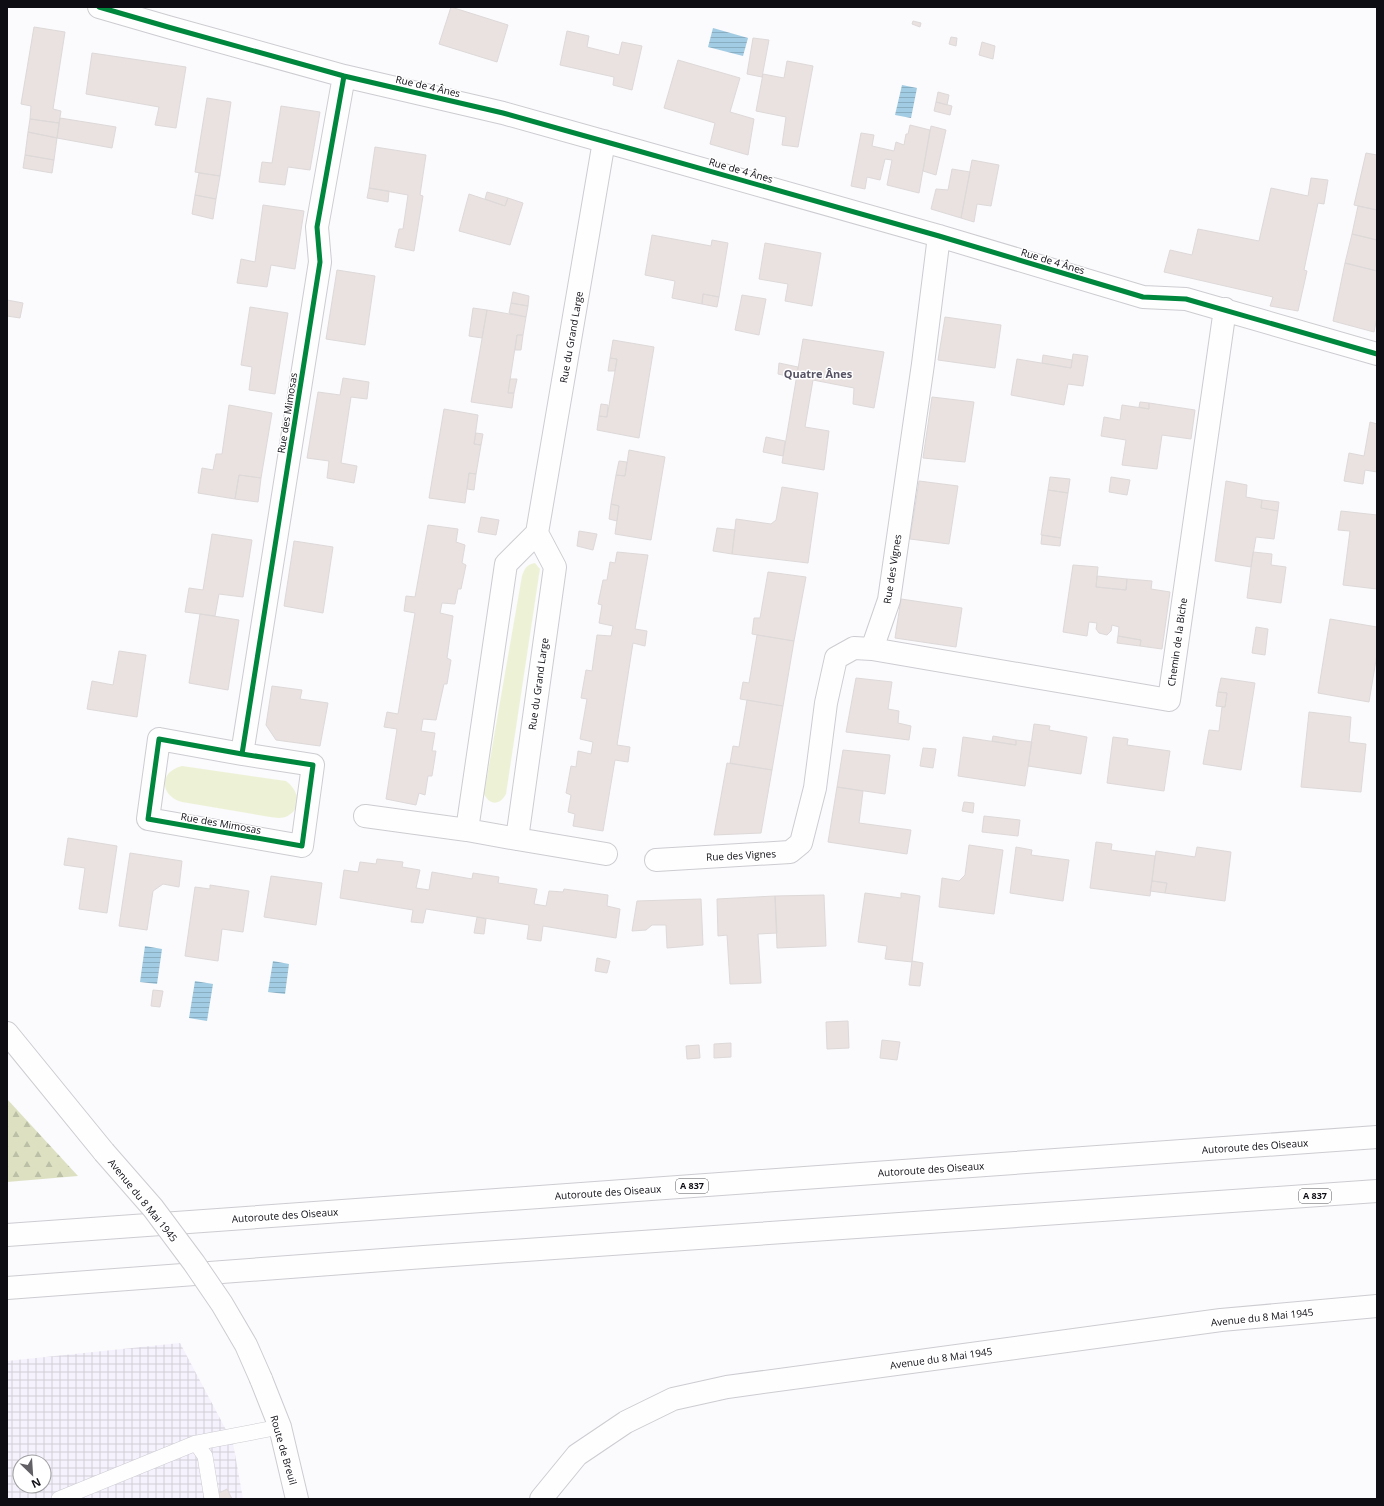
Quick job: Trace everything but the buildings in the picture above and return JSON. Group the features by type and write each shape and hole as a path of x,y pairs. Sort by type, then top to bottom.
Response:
{"main road":[{"name":"Rue de 4 Ânes","path":"99,7 168,28 344,76 503,113 604,141 939,236 1143,297 1186,299 1377,354"},
{"name":"Rue des Mimosas","path":"242,754 320,262 317,226 344,76"},
{"name":"Rue du Grand Large","path":"517,839 555,567 537,533 604,141"},
{"name":"Rue des Vignes","path":"656,860 790,852 801,843 815,788 826,703 836,658 854,648 872,649 889,600 923,364 939,236"},
{"name":"Chemin de la Biche","path":"872,649 1169,700 1225,309"},
{"path":"466,830 506,564 537,533"},
{"name":"Rue des Mimosas","path":"159,740 242,754 314,765 302,846 148,819 159,740"},
{"path":"365,816 466,830 606,854"},
{"name":"Avenue du 8 Mai 1945","path":"7,1033 104,1152 152,1208 210,1286 246,1345 261,1379"},
{"name":"Autoroute des Oiseaux","path":"7,1235 1377,1137"},
{"name":"A 837","path":"7,1288 424,1257 1377,1191"},
{"path":"1253,1200 1377,1200"},
{"name":"Avenue du 8 Mai 1945","path":"540,1499 577,1455 626,1422 673,1399 727,1387 1221,1320 1377,1306"},
{"name":"Route de Breuil","path":"261,1379 280,1427 297,1499"}],"lane":[{"path":"58,1499 196,1443 280,1427"},
{"path":"196,1443 206,1456 212,1499"}],"shaded area":[{"path":"180,1343 233,1443 243,1499 7,1499 7,1361"}],"green space":[{"path":"535,563 540,569 506,794 504,798 495,803 489,801 484,794 522,576 526,567"},
{"path":"182,766 286,781 296,793 298,802 294,811 287,816 277,818 182,802 169,795 165,784 169,773"},
{"path":"7,1099 78,1176 7,1182"}],"water":[{"path":"713,28 748,38 743,56 708,47"},
{"path":"902,85 917,88 911,118 895,115"},
{"path":"145,946 162,949 157,984 140,982"},
{"path":"273,961 289,964 285,994 268,992"},
{"path":"195,981 213,984 207,1021 189,1018"}],"cycle path":[{"path":"99,7 344,76 503,113 939,236 1143,297 1186,299 1377,354"},
{"path":"242,754 313,765 302,846 148,819 159,739 242,754 320,262 317,227 344,76"}],"district":[{"name":"Quatre Ânes","path":"818,374"}]}
